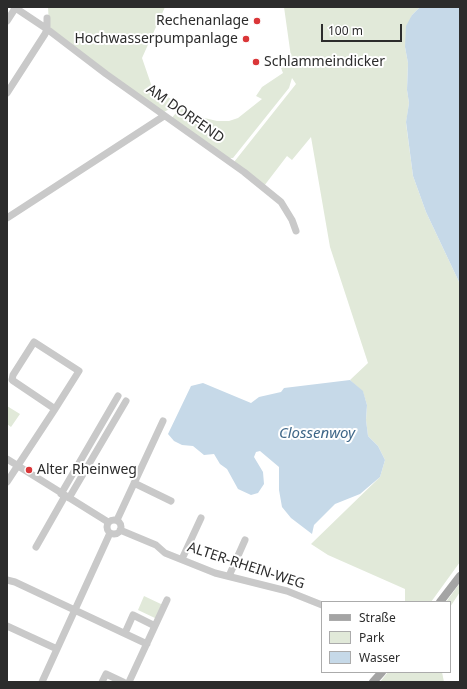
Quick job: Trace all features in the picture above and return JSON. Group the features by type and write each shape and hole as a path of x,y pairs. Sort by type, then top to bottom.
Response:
{"main road":[{"path":"441,601 460,576"},
{"path":"373,682 381,673"}],"street":[{"path":"7,21 16,7"},
{"name":"AM DORFEND","path":"16,7 47,28 164,116 244,172 281,202 292,220 296,231"},
{"path":"7,93 47,28 47,18"},
{"path":"7,218 164,116"},
{"path":"7,482 80,371 34,342 13,375 12,380 55,409"},
{"path":"36,547 118,396"},
{"path":"65,496 126,401"},
{"path":"117,520 163,421"},
{"path":"7,459 108,522"},
{"path":"134,483 171,501"},
{"path":"182,560 201,518"},
{"path":"110,533 106,528 108,522 112,519 117,520"},
{"path":"110,533 117,533 120,530 120,523 117,520"},
{"name":"ALTER-RHEIN-WEG","path":"120,530 156,545 165,553 182,560 229,576 287,591 321,605"},
{"path":"42,682 110,533"},
{"path":"229,576 245,540"},
{"path":"7,580 15,582 147,644"},
{"path":"129,682 167,600"},
{"path":"125,633 133,615 155,626"},
{"path":"7,626 57,649"},
{"path":"102,682 106,674 123,682"}],"green space":[{"path":"48,7 165,7 142,58 152,87 179,104 162,113 51,29 49,24"},
{"path":"284,7 420,7 412,15 405,47 408,63 407,90 409,103 406,123 413,176 426,212 460,284 460,562 432,601 405,601 405,589 328,555 311,544 380,477 385,460 378,446 368,436 366,420 367,405 363,392 350,380 368,363 330,247 311,137 292,160 287,156 264,186 234,162 296,84 292,78 289,88 233,158 228,158 171,119 180,108 196,116 217,121 229,121 238,118 262,99 256,96 262,87 283,73 281,68 292,64"},
{"path":"7,406 20,414 11,427 7,424"},
{"path":"460,583 460,592 451,606 451,601 447,601"},
{"path":"144,596 163,605 157,619 138,610"},
{"path":"387,673 442,673 444,682 380,682"}],"water":[{"path":"420,7 460,7 460,284 426,212 413,176 406,122 409,103 407,90 408,63 405,47 406,26 412,15"},
{"name":"Clossenwoy","path":"350,380 363,391 367,405 366,420 368,436 378,446 385,460 380,477 360,494 335,504 314,525 312,534 291,518 282,507 279,490 279,467 260,451 256,452 254,457 263,472 264,484 258,493 251,495 238,489 227,469 220,464 214,454 204,455 193,446 182,445 174,441 168,434 191,386 203,383 251,403 259,397 281,392 284,388"}],"place":[{"name":"Rechenanlage","path":"257,21"},
{"name":"Hochwasserpumpanlage","path":"246,39"},
{"name":"Schlammeindicker","path":"256,62"},
{"name":"Alter Rheinweg","path":"29,470"}]}
